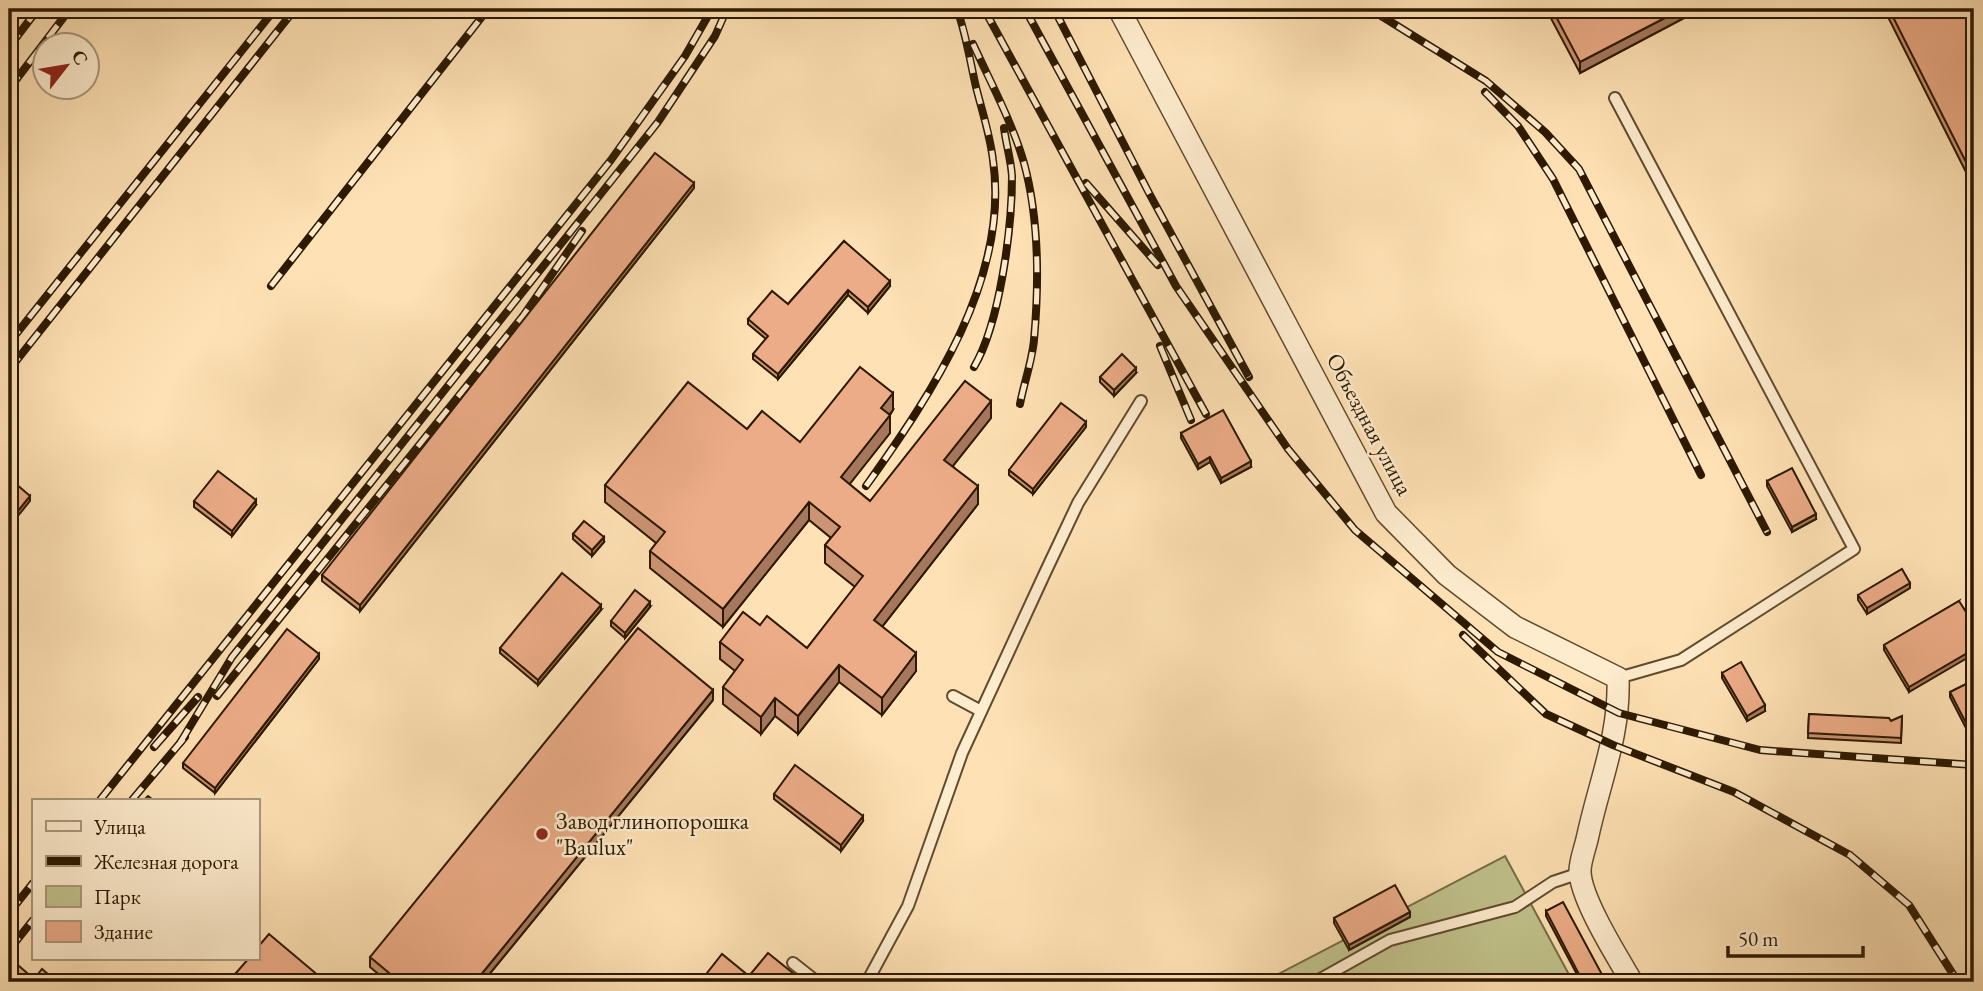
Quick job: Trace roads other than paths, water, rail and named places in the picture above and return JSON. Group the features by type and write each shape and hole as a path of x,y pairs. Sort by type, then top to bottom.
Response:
{"street":[{"name":"Объездная улица","path":"1119,9 1386,513 1447,575 1515,627 1618,678"},
{"path":"1618,678 1619,713 1613,745 1594,807 1580,873 1595,916 1632,982"}],"lane":[{"path":"1615,99 1854,549 1681,660 1618,678"},
{"path":"867,982 908,906 962,753 1078,503 1141,401"},
{"path":"953,696 981,711"},
{"path":"1315,982 1390,940 1515,907 1553,882 1580,873"},
{"path":"793,963 817,982"}],"railway":[{"path":"9,47 38,9"},
{"path":"9,89 70,9"},
{"path":"9,343 275,9"},
{"path":"9,370 295,9"},
{"path":"271,286 488,9"},
{"path":"101,799 611,160 685,56 712,9"},
{"path":"180,743 232,657 658,122 715,36 727,9"},
{"path":"866,486 939,374 977,291 989,248 995,204 993,160 957,9"},
{"path":"984,9 1206,414"},
{"path":"1025,9 1176,286 1288,449 1355,530 1498,652 1619,713 1760,750 1974,765"},
{"path":"1054,9 1149,193 1249,377"},
{"path":"1370,9 1486,81 1545,132 1579,169 1767,532"},
{"path":"973,44 1014,133 1024,163 1033,206 1037,274 1036,319 1032,356 1020,404"},
{"path":"1485,92 1518,126 1553,179 1701,475"},
{"path":"974,367 991,326 1007,248 1012,176 1004,128"},
{"path":"1086,183 1158,265"},
{"path":"217,696 523,316 582,231"},
{"path":"1160,346 1191,420"},
{"path":"1463,635 1546,714 1613,745 1734,792 1850,855 1909,905 1958,982"},
{"path":"154,747 198,697"},
{"path":"133,799 185,737"},
{"path":"9,913 32,884"},
{"path":"9,950 32,921"}],"place":[{"name":"Завод глинопорошка \"Baulux\"","path":"542,834"}]}
